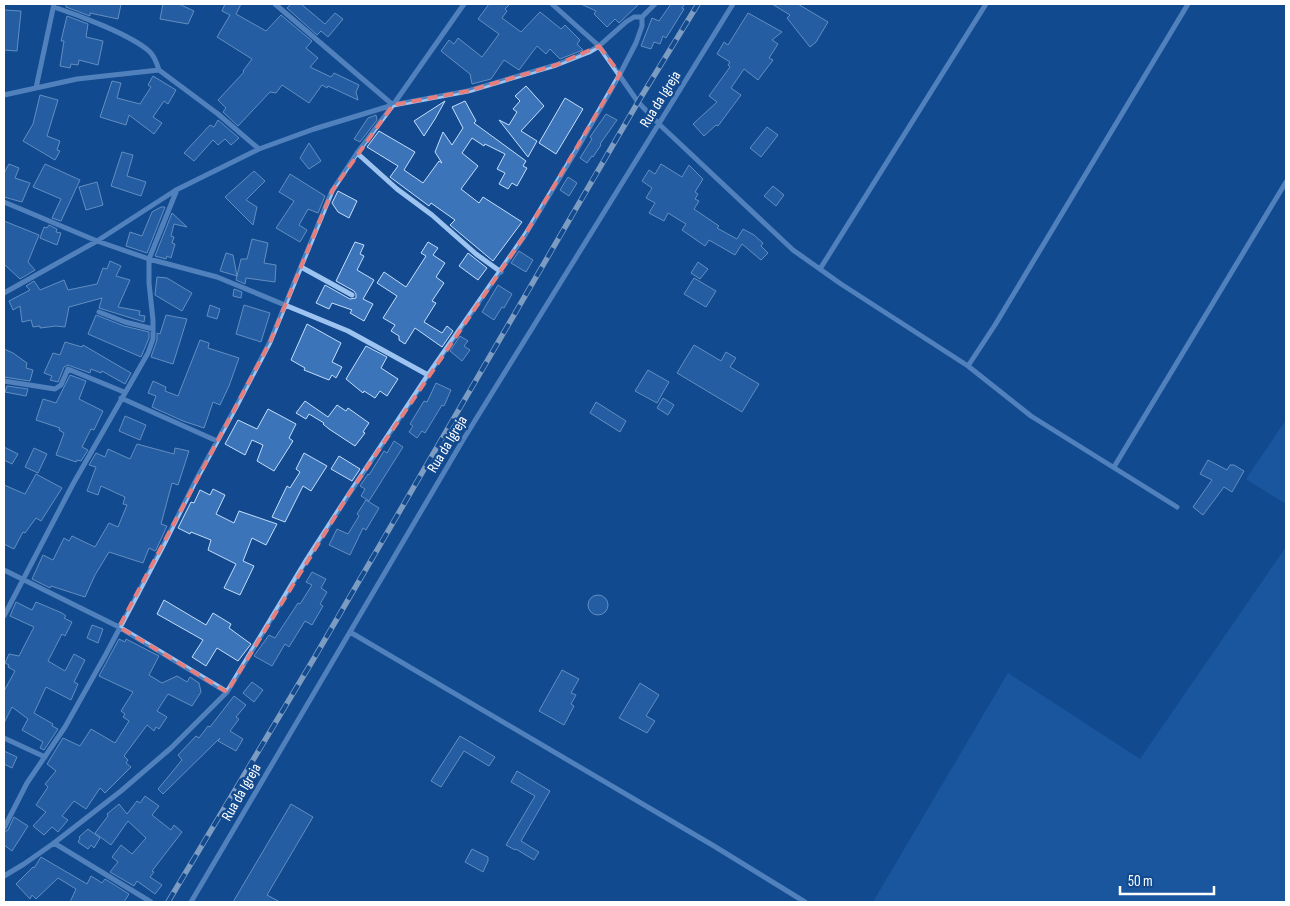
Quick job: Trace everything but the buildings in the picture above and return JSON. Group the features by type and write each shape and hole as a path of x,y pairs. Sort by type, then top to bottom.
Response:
{"street":[{"path":"275,4 393,105"},
{"path":"4,828 27,783 65,727 270,342 332,191 464,4"},
{"path":"552,4 599,46 638,102 793,250 968,366 1031,416 1177,507"},
{"path":"4,293 97,241 176,190 259,149 314,129 393,105 468,90 556,66 599,46 626,22 634,17 642,17 655,4"},
{"name":"Rua da Igreja","path":"191,902 463,440 733,4"},
{"path":"820,269 986,4"},
{"path":"968,366 995,325 1188,4"},
{"path":"36,88 54,6 142,46 152,54 159,70 218,114 259,149"},
{"path":"4,876 24,864 121,791 171,748 227,692 307,559 428,375 525,235 620,74 636,43 642,26 642,17"},
{"path":"4,95 77,79 159,70"},
{"path":"357,153 397,189 432,215 476,254 500,272"},
{"path":"1114,467 1286,182"},
{"path":"4,616 73,484 148,353 153,339 149,283 150,259 176,190"},
{"path":"4,202 97,241 150,259 217,277 286,305 348,331 428,375"},
{"path":"301,267 352,295"},
{"path":"99,312 125,322 153,329"},
{"path":"4,381 55,389 61,385 68,370 124,392"},
{"path":"121,398 217,442"},
{"path":"4,570 119,627 227,692"},
{"path":"350,632 805,902"},
{"path":"4,738 45,757"},
{"path":"54,842 151,902"}],"highlighted area":[{"path":"599,46 620,74 525,235 349,494 227,692 119,627 270,342 332,191 393,105 468,91 556,65"}],"shaded area":[{"path":"1286,420 1286,504 1246,479"},
{"path":"1286,547 1286,902 873,902 1008,673 1140,759"}],"railway":[{"path":"168,902 313,660 638,102 698,4"}]}
